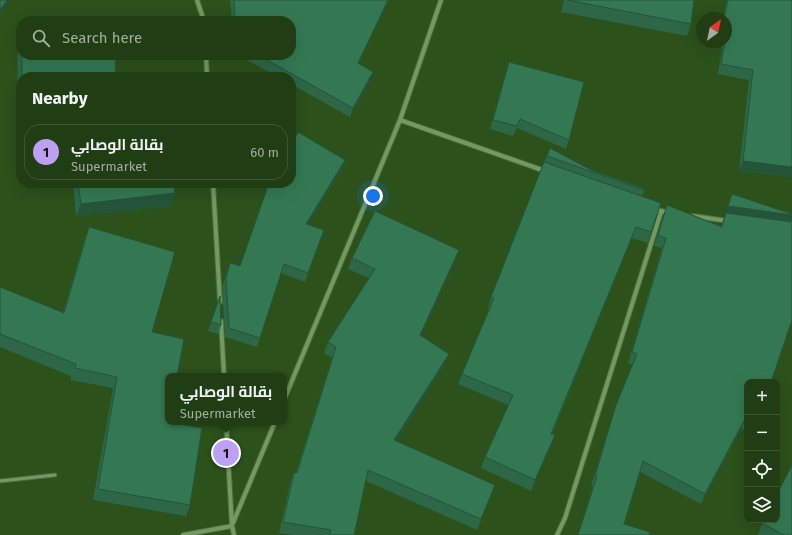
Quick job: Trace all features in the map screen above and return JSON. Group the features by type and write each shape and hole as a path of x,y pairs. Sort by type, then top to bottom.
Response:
{"street":[{"path":"197,0 202,16"},
{"path":"287,393 400,120 441,0"},
{"path":"206,60 207,72"},
{"path":"400,120 550,173"},
{"path":"213,188 220,306"},
{"path":"646,207 661,212 677,214"},
{"path":"557,535 568,510 661,212"},
{"path":"684,215 730,222"},
{"path":"220,314 224,373"},
{"path":"226,425 232,526 234,535"},
{"path":"232,526 274,425"},
{"path":"183,535 232,526"}],"lane":[{"path":"0,481 56,475"}],"building":[{"path":"0,0 7,0 0,10"},
{"path":"234,0 388,0 358,63 373,72 353,108 296,76 296,72 288,72 267,60 296,60 296,16 235,16"},
{"path":"567,0 694,0 691,24"},
{"path":"728,0 792,0 792,167 743,161 753,70 721,64 724,48 732,48 732,12 725,12"},
{"path":"22,60 116,60 115,72 22,72"},
{"path":"509,62 584,82 569,140 520,119 517,126 493,120"},
{"path":"298,132 345,160 306,224 324,230 308,273 284,264 260,338 229,328 226,278 230,263 240,266 267,188 296,188 296,136"},
{"path":"550,148 591,170 645,189 644,190 547,156"},
{"path":"544,162 661,203 651,232 636,227 551,434 555,435 535,480 485,457 513,395 462,374 494,298 491,297"},
{"path":"79,188 174,188 175,193 81,204"},
{"path":"732,194 792,214 792,215 728,206"},
{"path":"667,205 722,227 726,213 792,222 792,320 772,379 744,379 744,421 705,494 643,461 624,524 650,532 649,535 578,535 597,476 595,476 616,405 637,354 632,352 666,238 658,235"},
{"path":"375,211 459,250 420,335 449,354 394,440 495,485 481,519 368,470 354,535 329,535 331,530 283,522 294,473 297,473 336,347 328,342 375,269 352,258"},
{"path":"89,227 175,252 152,332 184,339 178,373 165,373 165,425 185,425 202,428 190,505 98,489 117,377 75,368 76,364 0,334 0,287 64,313"},
{"path":"220,296 221,325 211,322"},
{"path":"792,465 792,535 784,535 762,523 780,523 780,488"}],"place":[{"name":"بقالة الوصابي","path":"226,453"}]}
